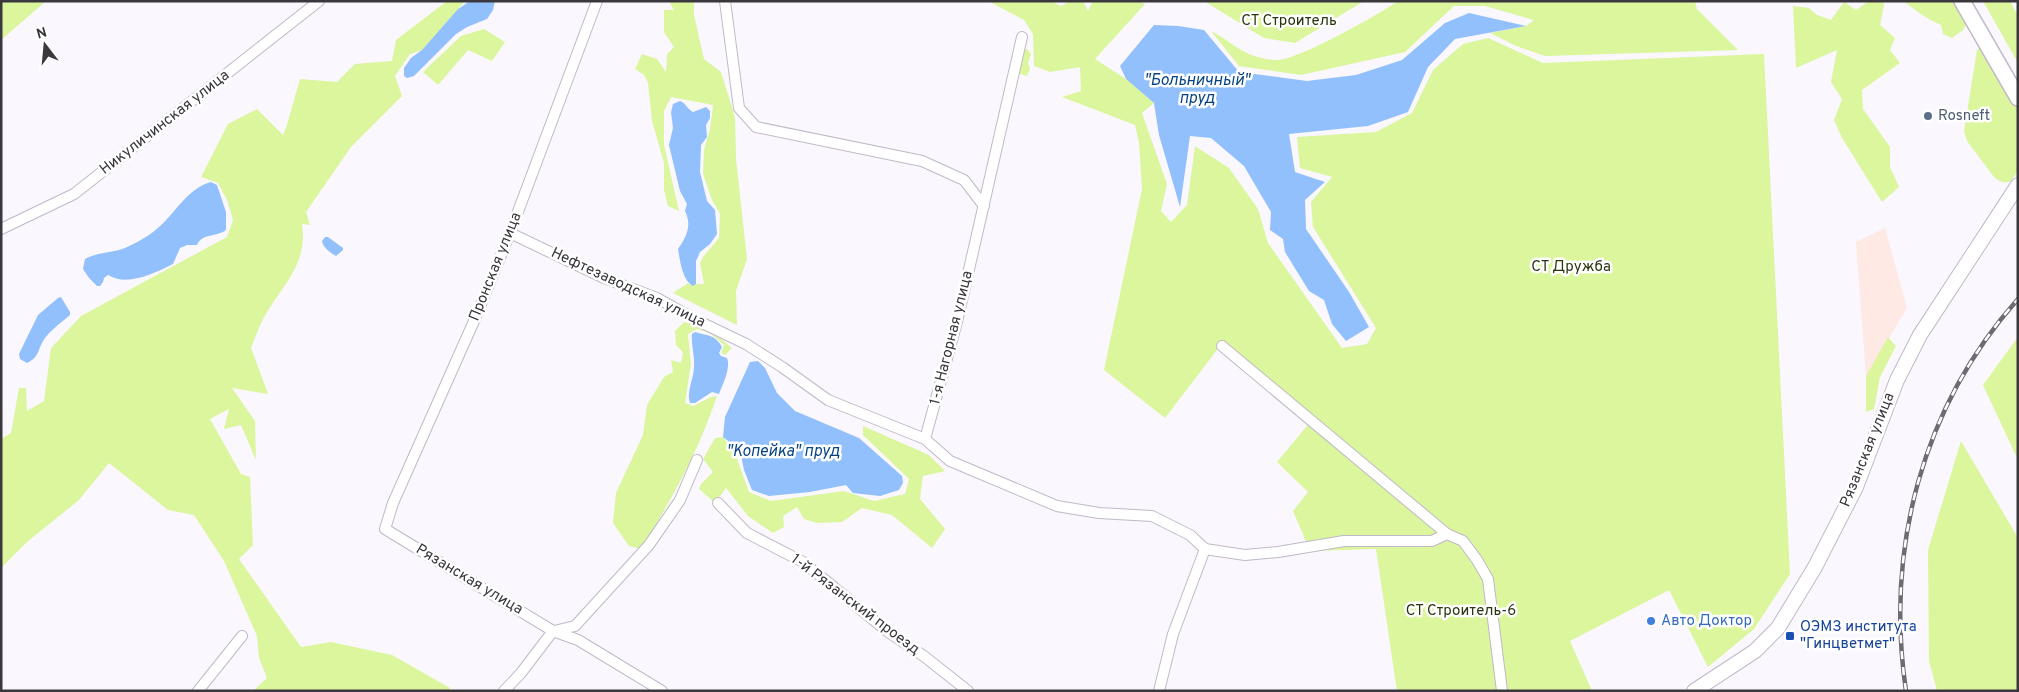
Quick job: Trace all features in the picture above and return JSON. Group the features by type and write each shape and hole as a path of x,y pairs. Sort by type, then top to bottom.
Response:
{"main road":[{"path":"1962,1 2018,98"},
{"path":"1974,1 2018,78"}],"street":[{"name":"Никуличинская улица","path":"1,229 74,194 319,1"},
{"name":"Пронская улица","path":"385,528 393,503 474,321 510,233 597,1"},
{"path":"725,1 739,108 756,127 922,161 964,180 984,206"},
{"name":"1-я Нагорная улица","path":"925,439 957,322 1022,36"},
{"name":"Рязанская улица","path":"1694,691 1755,651 1778,628 1815,567 1856,487 1897,380 1920,335 2018,185"},
{"name":"Нефтезаводская улица","path":"510,233 604,278 657,298 696,320 746,344 828,400 925,439"},
{"path":"1222,346 1447,534 1463,541 1488,579 1502,691"},
{"path":"925,439 950,461 1057,506 1099,513 1152,516 1190,535 1204,549 1245,555 1278,552 1344,541 1432,541 1447,534"},
{"path":"504,691 521,673 553,631 575,626 649,545 680,500 697,460"},
{"name":"1-й Рязанский проезд","path":"718,503 747,533 803,562 886,631 925,657 968,691"},
{"name":"Рязанская улица","path":"385,528 553,631 578,640 662,691"},
{"path":"1158,691 1173,634 1204,549"},
{"path":"198,691 242,636"}],"shaded area":[{"path":"1885,228 1907,308 1866,376 1856,242"}],"green space":[{"path":"1,1 46,1 1,40"},
{"path":"447,1 465,1 422,50 410,54 395,76 402,96 351,147 306,212 310,225 302,224 302,250 294,271 265,316 251,348 268,394 232,388 255,421 256,460 241,425 224,429 229,409 210,419 241,474 250,477 253,545 239,559 301,647 331,642 392,655 450,688 448,691 253,691 267,678 259,658 257,636 224,561 194,515 168,510 109,463 79,500 28,541 1,568 1,439 11,433 19,388 26,388 27,411 44,401 51,348 81,316 227,237 233,220 227,200 218,183 201,177 228,124 257,109 283,135 300,79 337,82 355,64 392,61 396,40"},
{"path":"669,1 694,1 694,15 704,59 721,72 735,117 736,159 747,259 736,291 737,325 673,293 688,283 693,286 704,284 700,263 719,238 720,214 712,200 703,174 704,150 710,129 713,105 671,97 664,111 664,145 679,211 668,206 664,190 664,163 652,121 648,83 644,75 635,69 642,54 657,59 666,72 667,54 674,47 664,32 664,10 674,10"},
{"name":"СТ Дружба","path":"988,1 1051,1 1061,6 1070,1 1083,1 1088,11 1093,1 1137,1 1145,4 1095,59 1126,79 1154,103 1142,113 1167,184 1161,211 1171,222 1187,205 1195,146 1229,168 1258,209 1268,243 1342,348 1367,344 1376,328 1313,227 1311,202 1332,177 1300,168 1297,137 1376,132 1412,113 1433,70 1463,44 1488,38 1543,63 1764,54 1790,574 1754,629 1708,667 1669,590 1570,641 1592,691 1397,691 1376,549 1310,551 1293,511 1308,492 1277,462 1311,421 1220,346 1165,418 1104,370 1142,189 1139,143 1135,125 1062,97 1081,91 1080,67 1050,72 1034,66 1033,34 1024,20"},
{"name":"СТ Строитель","path":"1204,1 1364,1 1295,43 1264,38"},
{"path":"1398,1 1695,1 1697,9 1738,50 1545,56 1516,46 1490,33 1526,26 1534,20 1485,6 1454,6 1405,52 1301,75 1239,66 1211,31 1250,54 1277,60 1302,53 1319,45"},
{"path":"1869,1 1883,1 1880,25 1895,38 1890,50 1900,63 1862,90 1863,109 1890,147 1890,167 1899,187 1882,202 1842,138 1834,120 1842,99 1831,82 1837,50 1796,68 1793,6 1809,8 1817,15 1831,20 1844,2 1856,10"},
{"path":"1903,1 1958,1 1969,20 1963,30 1952,38 1943,34 1941,25"},
{"path":"1983,1 2010,1 2018,16 2018,63"},
{"path":"484,29 505,42 492,61 468,50 438,85 423,72 461,36"},
{"path":"1981,47 2018,105 2018,171 2011,181 2004,182 1994,177 1967,141 1964,131 1977,50"},
{"path":"1024,49 1027,49 1031,54 1028,63 1030,69 1027,76 1017,73"},
{"path":"684,322 710,331 732,348 725,355 721,353 724,345 710,333 697,329 688,334 691,364 685,403 693,406 717,396 702,436 684,475 641,549 629,546 613,523 616,493 643,435 647,405 664,377 673,372 671,360 681,363 683,352 676,345 675,331"},
{"path":"1888,337 1896,346 1880,377 1874,409 1866,412 1866,376"},
{"path":"2018,337 2018,460 1983,385"},
{"path":"863,426 929,455 945,471 923,476 920,499 945,529 932,548 892,515 862,508 842,522 817,523 804,519 797,507 783,516 784,527 773,533 748,516 726,488 715,503 699,489 701,484 713,472 703,459 715,438 723,437 736,456 749,492 771,501 844,491 874,501 905,494 909,479 863,435"},
{"path":"1961,441 2018,538 2018,691 1937,691 1929,661 1928,550"}],"water":[{"path":"470,1 495,1 493,10 487,19 467,27 456,34 414,76 407,78 404,76 404,68 411,58 422,50 458,9"},
{"name":"\"Больничный\" пруд","path":"1469,13 1526,26 1455,39 1428,67 1408,112 1368,126 1289,134 1295,172 1325,182 1305,200 1306,229 1349,292 1369,327 1346,341 1332,324 1324,300 1309,291 1285,252 1283,239 1270,230 1271,212 1244,166 1211,138 1190,136 1180,207 1159,135 1154,103 1126,79 1120,66 1154,25 1204,30 1239,72 1307,81 1356,75 1402,60 1445,23"},
{"path":"680,101 693,112 706,107 710,111 710,118 706,125 707,137 701,145 700,172 707,201 715,210 717,234 710,244 700,252 696,261 696,284 693,286 684,275 678,249 688,230 685,211 687,204 680,191 669,145 673,128 671,112 673,104"},
{"path":"211,182 217,185 226,212 226,230 202,239 197,245 187,245 180,248 173,264 150,275 124,280 108,275 100,286 97,286 89,278 83,269 85,259 132,245 160,226 194,191"},
{"path":"325,237 328,237 343,248 343,250 336,256 330,252 322,241"},
{"path":"61,297 70,315 46,337 34,359 27,363 20,359 19,354 38,315"},
{"path":"695,332 717,340 722,347 719,353 727,358 728,366 719,394 712,392 695,403 690,403 689,394 694,371 692,334"},
{"name":"\"Копейка\" пруд","path":"758,361 765,368 777,393 795,411 859,438 902,476 903,483 899,490 880,496 853,493 846,485 810,492 769,496 752,490 744,470 741,455 723,437 725,417 750,362"}],"railway":[{"path":"1906,691 1901,638 1901,585 1907,533 1918,482 1935,433 1957,386 1985,341 2018,299"}],"place":[{"name":"Rosneft","path":"1928,116"},
{"name":"Авто Доктор","path":"1651,621"},
{"name":"ОЭМЗ института \"Гинцветмет\"","path":"1790,636"}],"park label":[{"name":"СТ Строитель-6","path":"1461,611"}]}
